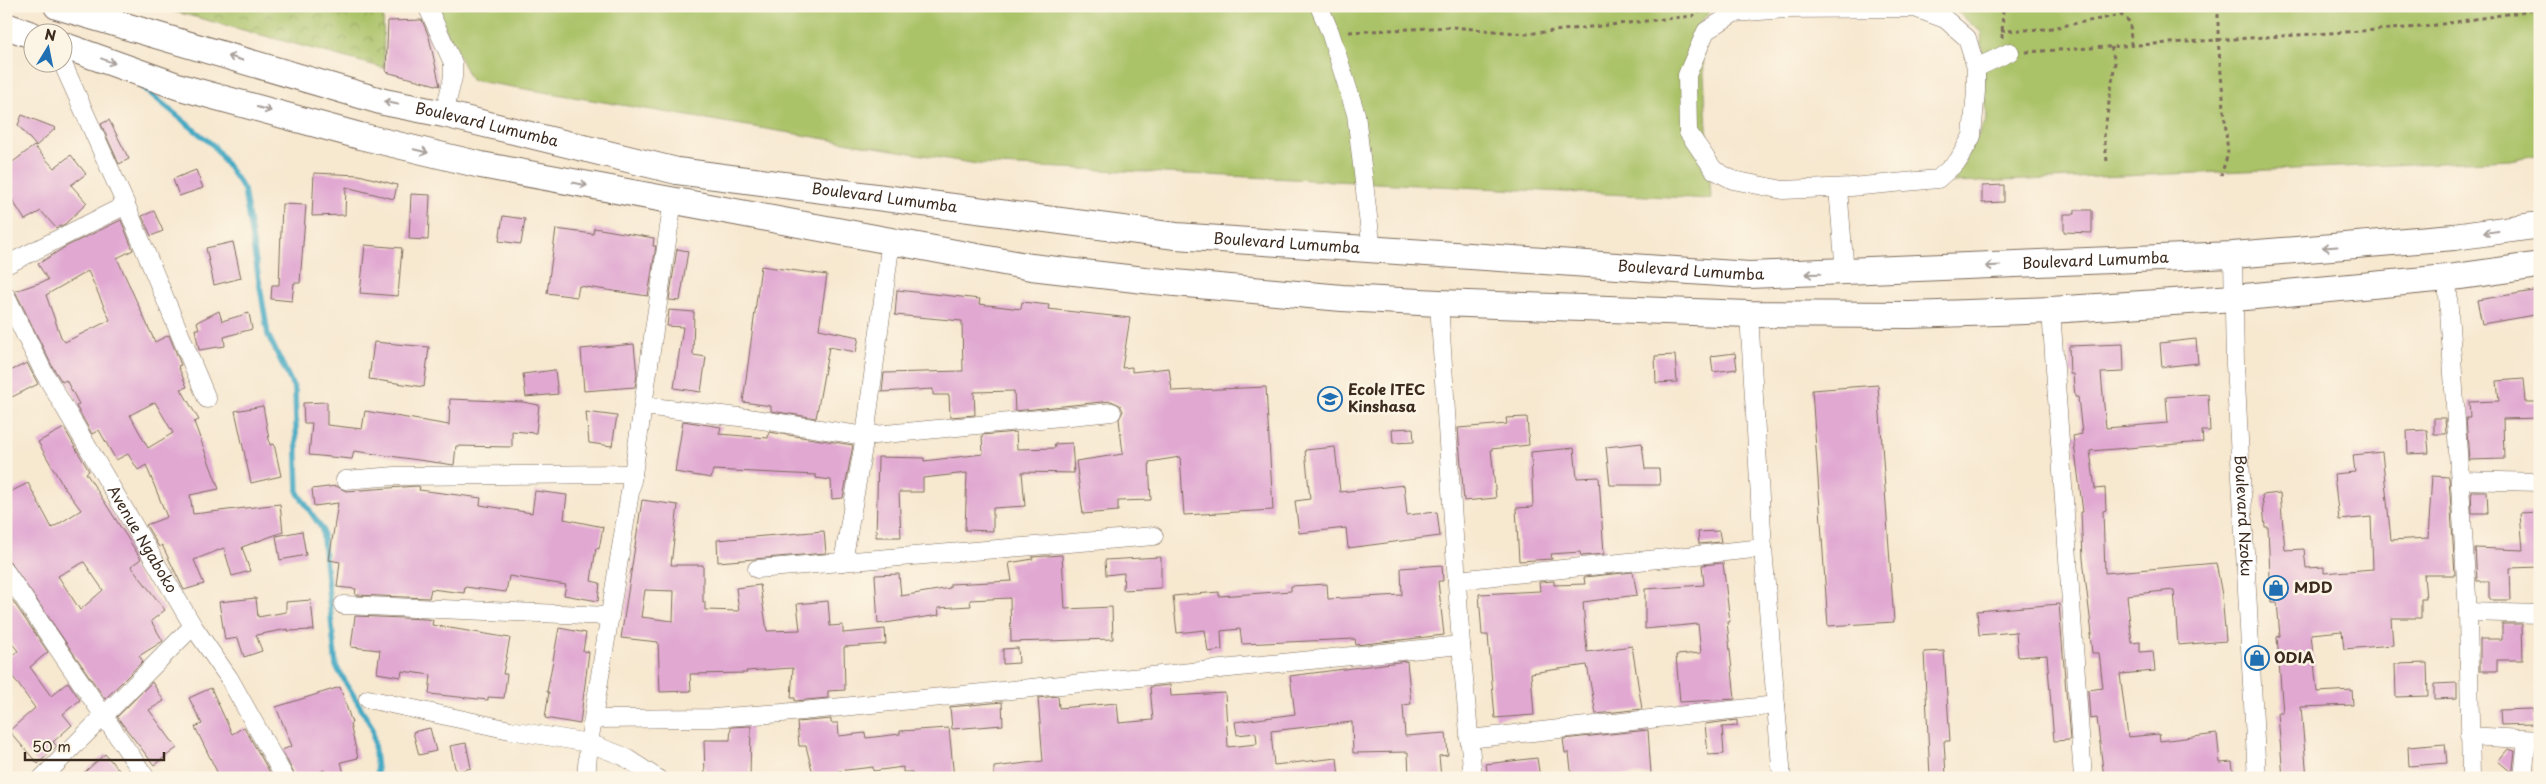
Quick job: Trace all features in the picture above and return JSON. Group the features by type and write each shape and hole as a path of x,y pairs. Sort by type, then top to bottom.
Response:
{"highway":[{"name":"Boulevard Lumumba","path":"58,6 384,102 444,114 677,171 1176,236 1372,251 1749,275 1845,273 2232,255 2454,237 2540,225"},
{"path":"6,26 22,32"},
{"path":"72,49 180,87 360,136 481,165 1031,266 1153,281 1342,298 1749,314 1910,315 2051,310 2234,298 2447,278 2540,265"}],"street":[{"path":"427,6 453,63 444,114"},
{"path":"1320,6 1356,114 1372,251"},
{"path":"1915,8 1945,19 1967,38 1976,68 1972,136 1958,161 1938,179 1838,188 1783,190 1733,180 1714,170 1688,132 1687,75 1706,31 1734,13 1786,9 1915,8"},
{"path":"1976,68 2010,52"},
{"path":"66,72 126,205 207,398"},
{"path":"1838,188 1845,273"},
{"path":"586,778 589,743 633,474 673,200"},
{"path":"6,265 126,205"},
{"path":"843,562 865,436 891,240"},
{"name":"Boulevard Nzoku","path":"2232,255 2237,402 2256,778"},
{"path":"2447,278 2468,612 2471,778"},
{"name":"Avenue Ngaboko","path":"6,296 43,371 193,626 229,678 285,778"},
{"path":"1439,303 1461,645 1473,778"},
{"path":"2051,310 2083,778"},
{"path":"1749,314 1764,548 1782,778"},
{"path":"643,406 748,418 865,436 1112,412"},
{"path":"345,480 395,476 633,474"},
{"path":"2460,480 2540,482"},
{"path":"757,569 1154,536"},
{"path":"1457,580 1764,548"},
{"path":"6,572 146,778"},
{"path":"343,605 610,616"},
{"path":"2468,612 2540,614"},
{"path":"42,778 193,626"},
{"path":"594,719 712,718 1461,645"},
{"path":"368,699 525,733 589,743 623,756 657,778"},
{"path":"1469,738 1776,704"},
{"path":"2469,736 2534,740 2523,778"}],"path":[{"path":"2218,6 2218,40 2228,154 2221,176"},
{"path":"1330,32 1452,27 1526,34 1692,16 1706,8"},
{"path":"2030,52 2423,27 2540,9"},
{"path":"2001,31 2046,28 2121,15 2130,22 2131,45"},
{"path":"2107,161 2104,136 2115,62 2111,47"}],"green space":[{"path":"154,6 383,6 384,68"},
{"path":"434,6 1716,6 1701,21 1711,199 977,164 471,80"},
{"path":"1950,6 2540,6 2540,154 2511,160 1953,183 1987,119 1981,32"}],"building":[{"path":"422,20 429,37 440,86 386,72 388,21"},
{"path":"22,115 56,128 36,146 18,125"},
{"path":"109,120 129,159 119,164 101,124"},
{"path":"34,146 54,168 71,155 86,174 71,185 87,203 65,224 56,228 41,211 25,220 6,190 6,167"},
{"path":"196,170 203,188 179,196 173,179"},
{"path":"314,173 359,175 397,185 394,199 346,187 345,215 312,216"},
{"path":"2004,185 2004,202 1982,203 1982,186"},
{"path":"411,194 430,195 428,240 409,239"},
{"path":"282,204 306,205 300,283 294,283 292,301 271,299 272,285 279,285"},
{"path":"2075,210 2092,210 2092,233 2064,232 2064,214 2075,214"},
{"path":"154,211 163,231 151,236 142,216"},
{"path":"503,216 525,219 521,244 499,241"},
{"path":"121,220 133,250 117,258 155,342 169,335 181,365 178,366 187,387 181,389 199,420 194,422 219,489 190,495 193,514 280,504 283,532 242,547 250,571 232,576 224,548 194,560 204,584 184,590 162,545 159,547 146,525 167,517 146,465 138,470 128,454 116,460 99,430 92,434 76,406 79,404 66,380 62,382 52,366 15,291 48,280 38,264 65,247","holes":["88,271 110,320 65,342 61,337 46,295","155,402 173,433 148,448 130,415"]},
{"path":"594,228 654,238 653,246 656,246 648,296 579,286 577,297 547,293 556,229 593,234"},
{"path":"233,242 241,278 214,285 206,248"},
{"path":"365,245 402,248 398,296 360,293"},
{"path":"677,249 688,251 680,301 669,300"},
{"path":"761,266 827,275 819,329 859,337 856,352 829,347 816,418 771,411 771,406 743,402"},
{"path":"897,290 980,299 979,304 1021,309 1022,302 1049,305 1048,309 1130,318 1122,368 1132,367 1132,372 1169,368 1172,391 1266,387 1273,510 1184,515 1180,457 1149,462 1151,500 1118,501 1118,511 1083,514 1076,461 1123,454 1119,419 1123,411 1120,405 1111,401 1015,411 1014,391 974,392 975,415 950,417 949,395 933,395 933,389 882,392 884,373 963,371 962,321 895,315"},
{"path":"2540,290 2540,314 2482,324 2477,300"},
{"path":"669,310 694,312 693,355 706,357 701,392 674,388 683,327 667,326"},
{"path":"219,311 222,321 249,313 252,329 224,337 225,346 199,350 195,329 199,329 197,322"},
{"path":"2196,339 2198,363 2162,367 2160,343"},
{"path":"374,342 429,347 424,387 369,379"},
{"path":"634,344 637,375 635,387 584,391 581,349"},
{"path":"2123,344 2124,372 2101,373 2106,428 2168,423 2166,397 2208,394 2210,431 2202,431 2203,442 2090,451 2095,489 2105,488 2106,510 2103,511 2105,573 2216,563 2222,595 2226,641 2178,645 2174,590 2127,595 2132,643 2140,642 2140,652 2153,651 2155,671 2120,674 2128,737 2159,734 2160,741 2217,734 2220,763 2232,762 2234,778 2137,778 2136,776 2104,778 2097,718 2090,719 2088,690 2103,688 2099,653 2092,653 2090,634 2092,634 2083,559 2081,512 2083,512 2073,436 2082,434 2078,397 2075,397 2073,374 2070,374 2069,346"},
{"path":"1735,353 1737,369 1713,372 1711,356"},
{"path":"1675,355 1677,382 1656,383 1655,356"},
{"path":"27,363 38,384 12,397 6,387 6,373"},
{"path":"555,370 558,394 526,397 523,374"},
{"path":"2524,379 2526,402 2540,402 2540,418 2503,419 2504,459 2469,460 2466,418 2470,418 2469,402 2499,401 2497,381"},
{"path":"1878,385 1894,622 1828,626 1812,390"},
{"path":"450,399 523,402 539,405 536,433 512,431 512,447 456,446 454,465 354,451 352,459 309,455 312,423 304,423 303,403 327,402 327,425 362,429 365,411 449,425"},
{"path":"263,406 270,445 274,444 281,476 251,483 235,411"},
{"path":"586,412 617,416 612,446 589,443"},
{"path":"1527,417 1529,445 1491,449 1496,498 1464,501 1458,428 1507,424 1506,418"},
{"path":"2434,418 2445,418 2446,434 2434,434"},
{"path":"683,421 721,427 719,434 768,438 769,432 853,445 843,498 832,499 831,480 816,478 816,475 713,470 711,478 675,472"},
{"path":"64,428 89,471 86,473 141,559 131,566 165,610 151,621 163,641 139,656 143,661 105,699 6,556 6,517 13,514 6,501 6,494 28,483 52,528 81,510 63,486 38,442","holes":["84,562 103,590 80,610 58,576"]},
{"path":"1413,428 1414,442 1393,443 1392,429"},
{"path":"2427,430 2429,453 2408,454 2407,431"},
{"path":"1016,432 1017,449 1055,448 1054,444 1072,443 1074,473 1022,472 1025,506 993,508 993,531 965,530 967,473 923,478 923,492 899,492 901,537 876,537 878,457 924,458 924,461 983,454 982,435"},
{"path":"1642,443 1645,469 1659,469 1660,485 1610,485 1606,447"},
{"path":"1335,447 1340,492 1404,485 1407,515 1437,512 1440,536 1348,548 1346,528 1299,533 1295,501 1310,499 1305,450"},
{"path":"1574,448 1577,478 1599,477 1604,554 1581,556 1580,552 1551,554 1552,559 1519,561 1516,508 1533,507 1531,452"},
{"path":"2382,452 2391,540 2428,538 2432,476 2449,477 2455,575 2424,575 2426,599 2421,599 2421,618 2391,618 2393,645 2344,649 2342,631 2311,634 2317,692 2352,690 2353,705 2301,707 2307,778 2283,778 2278,713 2283,713 2277,637 2280,636 2277,602 2271,602 2268,527 2265,527 2262,495 2280,493 2285,550 2304,549 2306,568 2324,567 2324,573 2373,569 2371,517 2339,520 2334,474 2355,472 2353,455"},
{"path":"336,486 346,491 417,486 420,487 419,490 481,498 480,505 532,513 535,491 567,495 564,519 603,527 599,549 596,548 591,581 600,583 598,601 564,595 566,585 509,576 506,592 465,587 464,593 431,589 429,598 355,595 356,589 337,587 340,562 329,560 338,503 314,506 312,489"},
{"path":"2471,491 2487,491 2488,513 2472,513"},
{"path":"642,500 678,505 671,565 703,565 703,602 705,602 705,610 739,611 736,588 760,585 767,631 800,630 797,604 828,601 830,626 843,625 843,633 885,629 886,644 844,647 845,690 828,691 828,698 795,701 795,698 791,698 793,668 746,671 747,673 690,674 691,691 660,692 658,642 621,638","holes":["645,590 674,591 673,621 641,617"]},
{"path":"2540,512 2540,567 2510,568 2511,600 2489,600 2489,581 2477,581 2475,548 2523,550 2520,513"},
{"path":"302,531 306,555 280,560 276,536"},
{"path":"824,531 826,553 718,562 717,540"},
{"path":"1719,531 1721,542 1699,544 1698,532"},
{"path":"1062,555 1065,609 1112,607 1113,639 1011,642 1010,598 970,600 971,606 938,608 939,615 878,624 875,575 899,574 901,596 950,588 950,584 1012,581 1009,563 1033,559 1032,557"},
{"path":"1161,557 1161,588 1123,590 1124,573 1106,575 1105,560"},
{"path":"1723,563 1730,622 1727,622 1735,699 1680,702 1676,655 1701,653 1698,624 1645,629 1645,589 1704,585 1702,565"},
{"path":"1442,565 1443,581 1438,581 1444,635 1356,645 1355,639 1242,644 1240,629 1221,631 1222,650 1208,652 1205,630 1177,633 1173,596 1219,592 1219,596 1291,591 1291,586 1327,584 1328,599 1402,595 1401,568"},
{"path":"1633,572 1637,595 1583,602 1587,652 1632,646 1642,709 1596,714 1587,665 1531,673 1534,715 1495,718 1488,635 1482,635 1479,594 1540,591 1539,582 1554,581 1554,585 1585,584 1584,577"},
{"path":"256,598 258,617 286,612 286,602 311,600 314,630 288,631 288,629 256,635 262,651 244,657 238,638 225,640 219,602"},
{"path":"12,600 48,652 30,667 51,696 68,682 80,700 63,714 72,725 53,742 57,746 38,764 9,731 35,708 6,667 6,659 18,651 6,636 6,604"},
{"path":"2059,604 2070,740 2054,741 2047,655 2018,657 2016,632 1979,635 1977,611"},
{"path":"355,616 426,619 433,620 432,625 510,638 503,674 507,674 504,698 488,697 488,700 429,694 431,675 402,671 401,677 377,673 380,650 351,647"},
{"path":"2502,624 2522,624 2523,660 2497,660 2497,671 2480,671 2480,639 2502,639"},
{"path":"559,628 586,633 583,651 589,652 580,724 545,718 549,692 547,692"},
{"path":"1018,648 1019,663 1003,664 1003,649"},
{"path":"1944,651 1950,741 1944,741 1946,776 1930,777 1924,652"},
{"path":"1407,661 1411,704 1403,705 1405,736 1446,733 1448,755 1439,756 1441,778 1409,778 1408,752 1353,753 1352,722 1271,731 1274,765 1337,758 1339,778 994,778 994,767 1043,761 1038,698 1058,696 1059,708 1117,703 1119,723 1153,720 1150,687 1170,685 1171,696 1225,693 1228,747 1257,744 1256,733 1237,735 1235,722 1295,714 1290,676"},
{"path":"2427,663 2428,696 2396,697 2395,664"},
{"path":"152,682 164,701 149,710 177,748 154,765 117,717"},
{"path":"2457,683 2457,698 2434,699 2434,684"},
{"path":"340,687 352,723 350,724 358,758 341,762 345,778 326,778 324,770 308,778 296,778 282,750 292,746 276,707"},
{"path":"211,688 232,734 244,727 273,778 220,778 195,727 202,724 189,698"},
{"path":"1002,702 1003,725 952,729 950,707"},
{"path":"2533,709 2533,724 2501,725 2500,710"},
{"path":"831,719 831,723 838,723 839,736 865,733 866,738 900,734 900,731 949,728 954,778 912,778 912,772 903,772 903,767 873,771 873,767 838,771 838,774 814,778 806,746 799,746 797,722"},
{"path":"1737,720 1737,726 1722,727 1724,754 1708,755 1705,724"},
{"path":"751,726 750,778 705,778 704,740 730,740 731,727"},
{"path":"430,728 436,751 419,755 413,732"},
{"path":"1648,730 1651,774 1572,778 1569,753 1565,753 1563,739"},
{"path":"466,743 471,768 456,772 450,746"},
{"path":"2445,744 2447,763 2409,766 2408,747"},
{"path":"2508,749 2515,751 2511,772 2498,761"},
{"path":"105,754 126,778 78,778"},
{"path":"1537,758 1540,778 1488,778 1486,764"}],"waterway":[{"path":"140,85 214,146 244,190 268,335 295,390 298,493 322,529 336,666 372,727 378,778"}],"place":[{"name":"Ecole ITEC Kinshasa","path":"1330,399"},
{"name":"MDD","path":"2276,588"},
{"name":"ODIA","path":"2257,658"}]}
